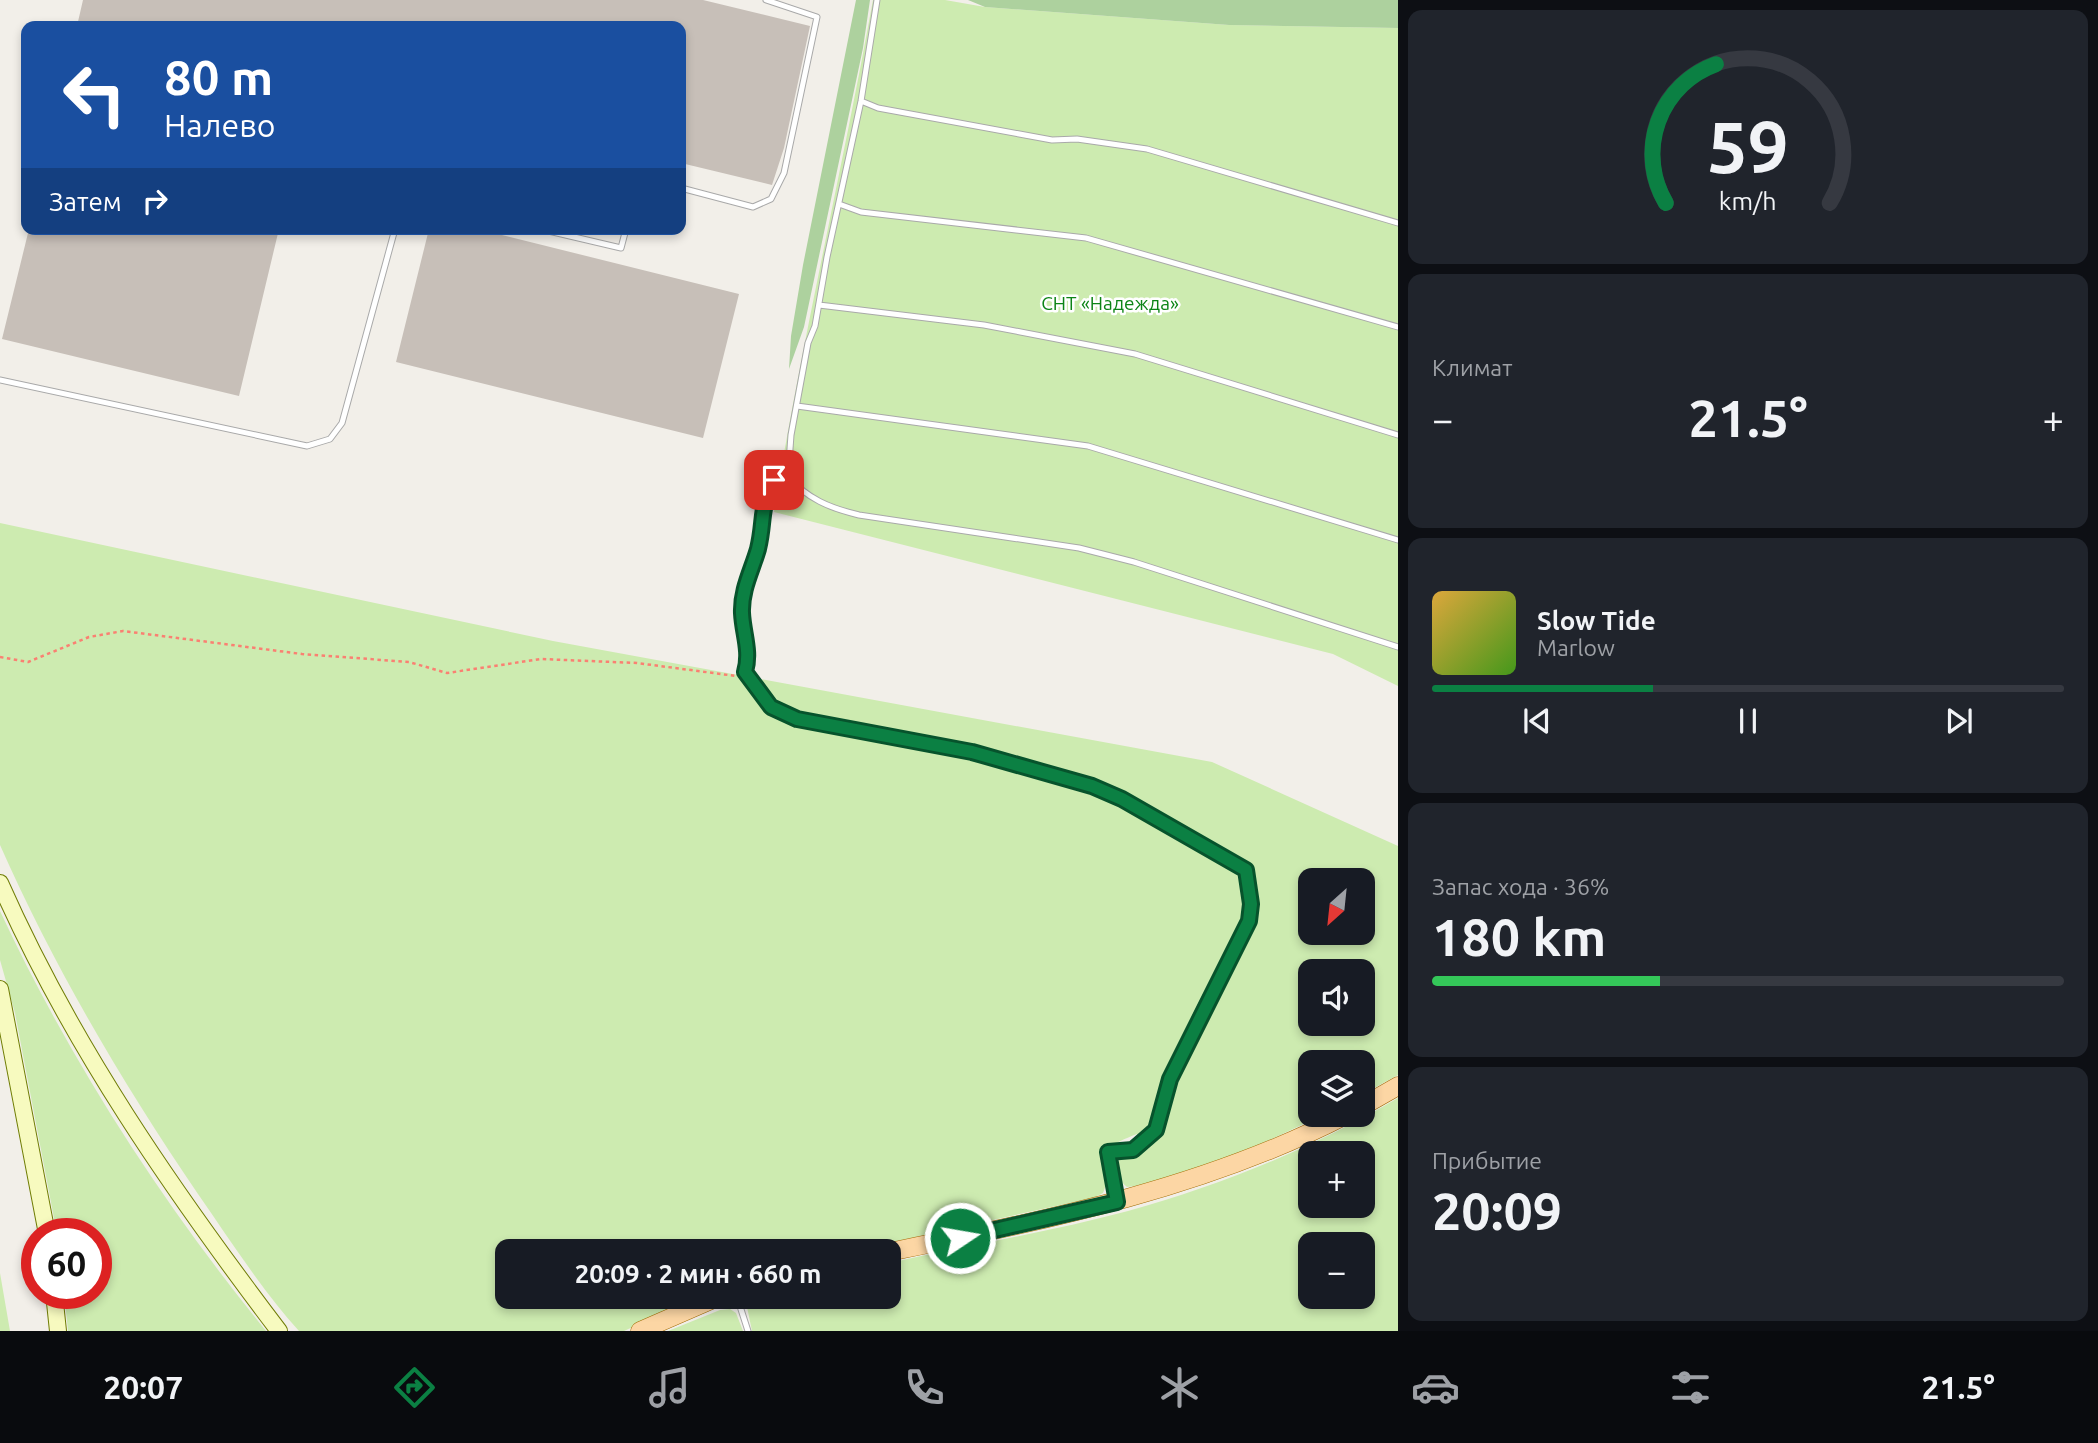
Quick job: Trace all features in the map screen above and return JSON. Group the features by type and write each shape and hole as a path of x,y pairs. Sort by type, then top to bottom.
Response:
{"main road":[{"path":"0,883 27,945 101,1078 159,1168 279,1331"},
{"path":"0,989 44,1218"},
{"path":"1375,1099 1398,1086"},
{"path":"901,1249 1117,1202 1254,1156 1319,1127"},
{"path":"56,1309 58,1331"},
{"path":"640,1331 690,1309"}],"lane":[{"path":"686,189 754,206 771,199 784,173 817,16 766,0"},
{"path":"877,0 861,101 797,405 788,476 801,492 828,507 859,515 1029,539 1101,554 1398,647"},
{"path":"861,101 891,111 1052,140 1077,139 1147,149 1398,223"},
{"path":"839,204 861,212 1086,237 1398,327"},
{"path":"0,380 307,446 330,439 342,423 393,235"},
{"path":"566,235 621,248 624,235"},
{"path":"819,305 984,325 1135,354 1398,435"},
{"path":"797,405 1088,446 1398,540"},
{"path":"788,476 774,480 763,503 758,548 743,596 742,613 748,661 745,672 771,707 783,714 972,752 1092,786 1122,799 1246,870 1251,904 1249,921 1170,1079 1156,1130 1133,1150 1108,1152 1117,1202"},
{"path":"741,1309 748,1331"}],"path":[{"path":"0,657 28,662 89,637 123,631 302,654 409,662 447,674 541,659 637,663 731,677 745,672"}],"green space":[{"path":"856,0 870,0 863,48 804,327 789,369 791,336 803,265"},
{"name":"СНТ «Надежда»","path":"873,0 945,0 985,7 1229,25 1398,28 1398,686 1333,654 774,512"},
{"path":"968,0 1398,0 1398,28 1229,25 985,7"},
{"path":"0,523 553,641 1212,762 1398,846 1398,1075 1375,1087 1375,1050 1298,1050 1298,1127 1203,1168 1127,1187 1117,1174 1118,1162 1139,1143 1137,1134 1110,1147 1105,1159 1107,1172 1103,1193 1093,1198 901,1240 495,1239 495,1309 673,1309 624,1331 299,1331 234,1247 170,1152 91,1024 21,891 0,845"},
{"path":"0,911 56,1022 120,1129 190,1232 266,1331 68,1331 66,1309 112,1309 112,1218 54,1218 15,1013 0,960"},
{"path":"1398,1098 1398,1331 752,1331 747,1309 901,1309 901,1260 1128,1211 1233,1177 1298,1149 1298,1218 1375,1218 1375,1141 1316,1141 1345,1127 1375,1127 1375,1111"},
{"path":"0,1273 10,1331 0,1331"},
{"path":"730,1309 736,1313 743,1331 668,1331 720,1310"}],"building":[{"path":"83,0 703,0 810,26 784,148 772,185 686,164 686,21 78,21"},
{"path":"28,235 278,235 239,396 2,339"},
{"path":"428,235 502,235 739,294 703,438 396,362"}],"route":[{"path":"774,480 763,503 758,548 748,575 742,613 747,637 748,661 745,672 771,707 797,719 972,752 1092,786 1122,799 1246,870 1251,904 1249,921 1170,1079 1156,1130 1148,1141 1133,1150 1108,1152 1117,1202 960,1238"}]}
